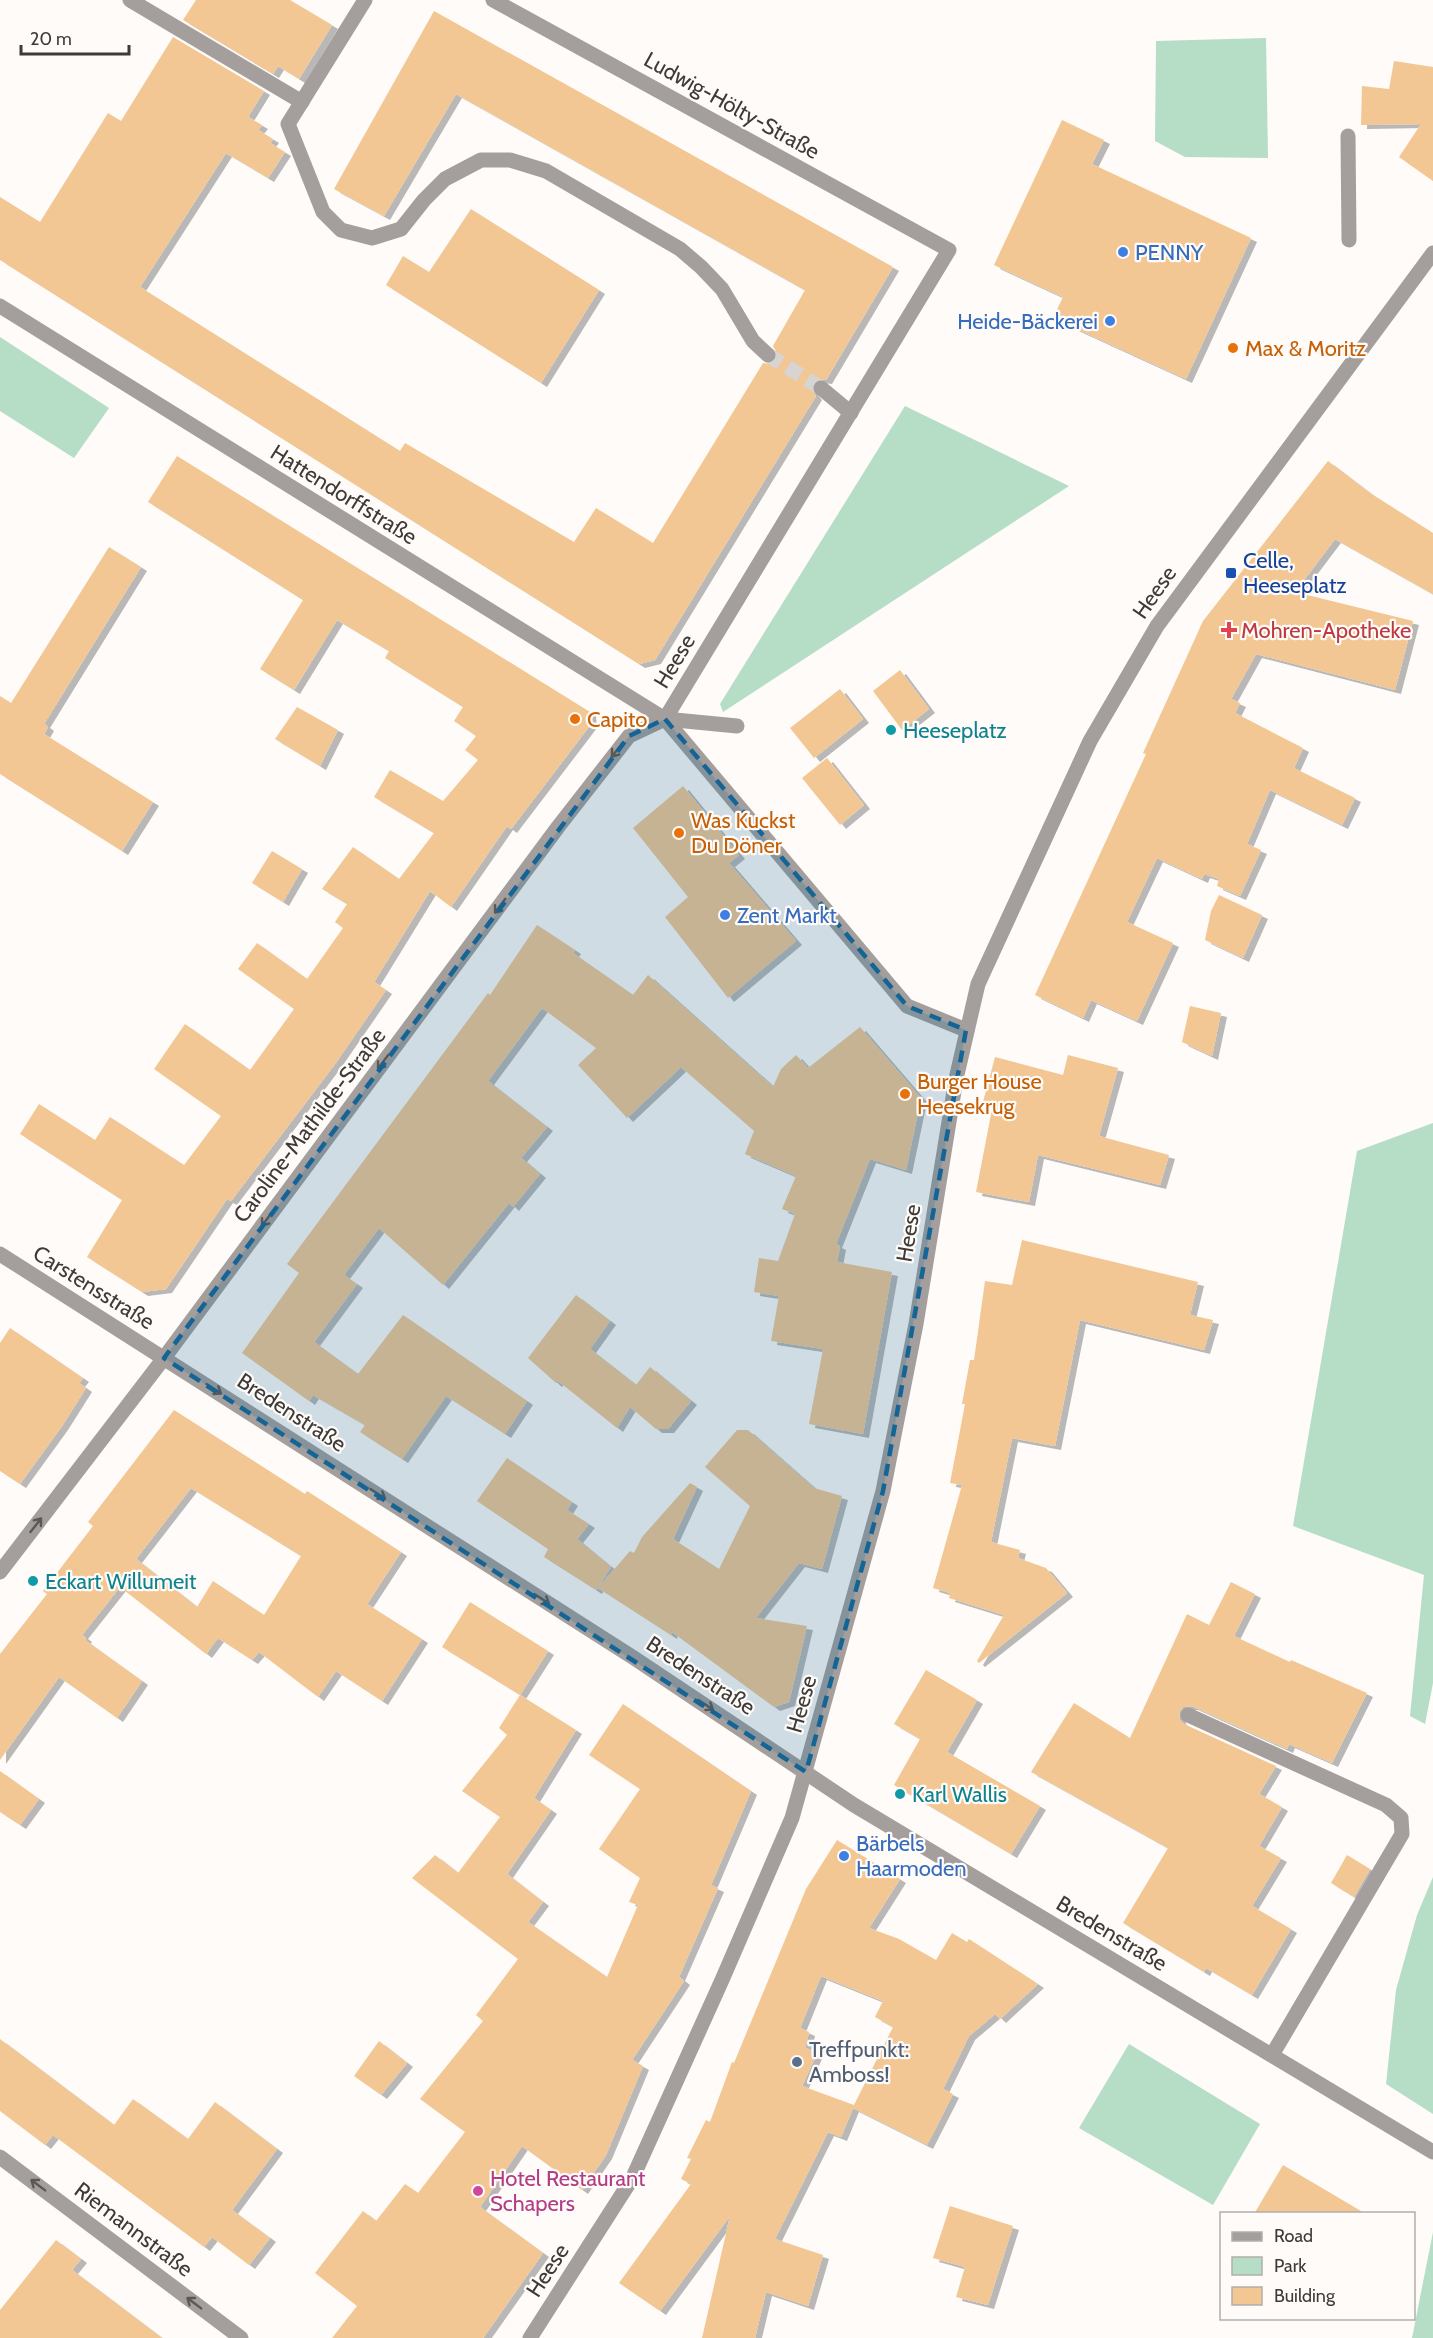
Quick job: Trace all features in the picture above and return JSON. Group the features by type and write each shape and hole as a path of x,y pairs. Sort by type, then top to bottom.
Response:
{"street":[{"path":"130,0 302,102"},
{"path":"365,0 288,124 323,212 341,230 372,238 401,229 424,200 445,179 481,160 510,160 546,171 680,249 722,289 753,341 768,355"},
{"name":"Ludwig-Hölty-Straße","path":"493,0 949,250"},
{"path":"1348,136 1349,240"},
{"name":"Heese","path":"949,250 665,719 907,1006 966,1030"},
{"name":"Heese","path":"530,2338 633,2177 792,1818 848,1625 883,1491 916,1324 966,1030 978,984 1090,741 1156,626 1433,252"},
{"name":"Hattendorffstraße","path":"0,306 665,719"},
{"path":"820,388 851,413"},
{"path":"665,719 737,726"},
{"name":"Caroline-Mathilde-Straße","path":"0,1572 164,1358 558,827 629,735 665,719"},
{"name":"Carstensstraße","path":"0,1254 164,1358"},
{"name":"Bredenstraße","path":"164,1358 634,1658 854,1804 1433,2152"},
{"path":"1188,1715 1386,1805 1401,1818 1402,1834 1272,2055"},
{"name":"Riemannstraße","path":"0,2157 241,2338"}],"highlighted area":[{"path":"665,719 907,1006 966,1030 883,1491 806,1772 164,1358 629,736"}],"green space":[{"path":"1266,38 1268,158 1185,157 1155,141 1156,41"},
{"path":"0,337 109,408 74,458 0,411"},
{"path":"905,406 1069,486 723,712 720,704"},
{"path":"1433,1123 1433,1683 1425,1724 1410,1716 1424,1575 1293,1526 1357,1151"},
{"path":"1433,1877 1433,2114 1386,2084 1396,1990 1417,1915"},
{"path":"1129,2044 1260,2124 1213,2205 1079,2128"},
{"path":"1433,2232 1433,2338 1412,2338"}],"building":[{"path":"196,0 290,0 332,25 299,79 278,66 273,74 183,20"},
{"path":"434,11 893,267 826,380 818,379 813,382 812,391 816,396 655,660 639,664 0,260 0,197 40,222 108,113 121,121 173,37 264,91 248,117 262,125 258,130 273,139 270,143 285,152 268,178 226,153 140,287 400,451 405,443 574,542 596,508 653,543 763,363 770,364 775,361 777,353 773,346 805,290 456,94 384,216 334,189"},
{"path":"1394,61 1433,67 1433,181 1399,157 1421,124 1361,125 1362,86 1389,89"},
{"name":"PENNY","path":"1062,120 1104,140 1092,164 1251,238 1186,379 1053,318 1063,297 994,265"},
{"path":"471,209 599,290 541,383 386,285 403,256 429,272"},
{"path":"177,456 590,712 591,724 511,829 507,826 451,907 430,891 374,982 386,990 335,1064 231,1201 227,1199 166,1289 142,1292 87,1257 122,1200 20,1134 39,1104 95,1140 110,1117 184,1165 221,1116 154,1069 185,1024 250,1070 294,1009 238,969 257,943 307,979 343,928 335,922 347,904 322,889 353,847 399,879 434,833 374,797 390,770 443,801 478,760 465,750 476,736 454,721 463,707 385,658 389,651 337,620 294,690 260,669 303,600 148,502"},
{"path":"1328,461 1370,493 1433,533 1433,594 1335,539 1295,592 1413,621 1395,690 1256,654 1231,699 1240,703 1235,713 1303,748 1294,768 1355,798 1342,825 1270,790 1247,844 1261,850 1240,896 1217,886 1219,879 1204,874 1202,879 1157,858 1127,922 1173,943 1137,1021 1091,1000 1083,1018 1035,995 1146,754 1143,753 1203,621"},
{"path":"109,547 141,567 44,724 48,727 44,734 153,802 122,851 0,774 0,696 11,703"},
{"path":"900,670 929,709 902,730 873,691"},
{"path":"840,689 863,719 814,758 790,728"},
{"path":"297,707 338,730 320,766 275,739"},
{"path":"827,758 864,805 840,825 802,778"},
{"path":"683,786 739,855 729,863 796,941 728,998 665,917 688,897 633,828"},
{"path":"272,851 302,869 283,902 252,883"},
{"path":"1219,895 1262,915 1243,958 1205,940 1211,911"},
{"path":"537,925 575,950 573,953 633,995 648,975 773,1087 781,1069 796,1055 808,1068 860,1027 921,1098 906,1170 870,1159 836,1244 840,1246 837,1262 892,1272 863,1434 809,1424 823,1349 771,1341 779,1296 754,1292 759,1258 778,1261 795,1214 782,1209 796,1176 745,1154 754,1131 681,1067 627,1118 578,1065 596,1048 542,1008 488,1081 547,1127 521,1158 540,1174 513,1207 509,1203 443,1285 379,1228 344,1275 357,1284 314,1342 358,1374 403,1315 527,1401 505,1434 446,1396 402,1459 360,1432 365,1425 313,1395 309,1401 242,1353 299,1273 287,1264 488,993 490,995"},
{"path":"1190,1006 1221,1013 1212,1056 1182,1042"},
{"path":"1068,1055 1118,1068 1099,1136 1169,1155 1160,1185 1038,1155 1029,1202 976,1192 993,1104 983,1102 995,1057 1063,1075"},
{"path":"1022,1240 1198,1282 1190,1315 1213,1320 1204,1350 1080,1320 1055,1446 1012,1438 991,1542 1020,1550 1018,1558 1046,1568 1067,1593 979,1663 977,1661 1004,1615 949,1598 950,1593 933,1588 962,1485 950,1483 965,1404 962,1404 970,1360 974,1360 985,1281 1012,1285"},
{"path":"576,1295 610,1321 590,1349 636,1385 650,1367 691,1401 668,1429 656,1429 630,1407 617,1428 558,1381 556,1383 528,1358"},
{"path":"10,1328 83,1378 79,1383 86,1388 20,1484 0,1471 0,1343"},
{"path":"174,1410 305,1494 307,1491 401,1552 367,1604 422,1639 382,1701 336,1671 318,1697 259,1652 252,1660 218,1638 206,1654 120,1587 82,1635 86,1638 85,1640 142,1681 117,1718 59,1677 0,1760 0,1654 47,1594 43,1591 93,1526 88,1522","holes":["191,1488 301,1556 264,1615 213,1581 197,1607 136,1559"]},
{"path":"737,1430 748,1430 814,1488 842,1496 822,1569 799,1563 756,1618 807,1626 789,1702 774,1707 672,1632 671,1635 598,1588 630,1551 634,1553 642,1537 690,1483 697,1487 673,1539 719,1569 750,1506 705,1467"},
{"path":"507,1458 572,1502 567,1510 589,1524 577,1539 611,1567 596,1590 544,1557 548,1549 477,1501"},
{"path":"1231,1582 1255,1594 1234,1636 1290,1662 1291,1660 1367,1693 1332,1763 1289,1744 1287,1749 1192,1706 1183,1707 1179,1712 1180,1720 1184,1724 1276,1766 1259,1794 1282,1807 1259,1846 1281,1858 1252,1906 1291,1929 1252,1995 1206,1968 1204,1972 1123,1923 1168,1848 1031,1772 1074,1703 1130,1738 1187,1614 1209,1625"},
{"path":"470,1602 548,1651 520,1695 442,1647"},
{"path":"926,1670 977,1700 947,1752 1040,1806 1011,1854 894,1785 920,1739 894,1724"},
{"path":"520,1695 576,1730 534,1798 551,1810 507,1874 543,1902 528,1922 607,1977 638,1905 629,1902 640,1878 599,1849 640,1789 589,1755 623,1704 751,1791 711,1885 718,1888 679,1977 684,1981 632,2060 643,2066 606,2155 582,2190 522,2146 480,2207 543,2253 483,2338 332,2338 357,2306 315,2273 363,2211 376,2221 405,2184 418,2193 465,2132 420,2099 483,2021 476,2015 518,1959 412,1878 435,1855 458,1873 500,1817 462,1791 507,1735 499,1728"},
{"path":"0,1771 39,1799 20,1825 0,1812"},
{"path":"837,1840 900,1879 869,1928 899,1939 936,1960 952,1933 967,1942 969,1939 1038,1984 1000,2019 995,2014 969,2036 943,2089 953,2094 927,2145 853,2108 841,2137 828,2132 775,2239 823,2255 808,2306 766,2292 755,2338 702,2338 730,2216 660,2311 619,2283 691,2184 681,2179 691,2159 687,2158 706,2120 710,2122 732,2062 734,2063 806,1889","holes":["821,1976 883,2001 875,2017 893,2027 854,2105 802,2086 817,2053 805,2048 809,2032 800,2028"]},
{"path":"1347,1855 1370,1869 1354,1897 1331,1883"},
{"path":"0,2039 114,2125 133,2099 188,2139 215,2102 277,2149 232,2210 270,2238 249,2265 212,2237 204,2247 53,2135 45,2145 0,2111"},
{"path":"379,2041 407,2063 381,2095 354,2076"},
{"path":"1283,2165 1363,2212 1255,2212"},
{"path":"950,2206 1013,2226 988,2305 956,2297 965,2267 933,2258"},
{"path":"56,2240 81,2259 72,2270 162,2338 0,2338 0,2310"}],"tunnel":[{"path":"768,355 821,388"}],"place":[{"name":"PENNY","path":"1123,252"},
{"name":"Heide-Bäckerei","path":"1110,321"},
{"name":"Max & Moritz","path":"1233,348"},
{"name":"Celle, Heeseplatz","path":"1231,573"},
{"name":"Mohren-Apotheke","path":"1229,630"},
{"name":"Capito","path":"575,719"},
{"name":"Heeseplatz","path":"891,730"},
{"name":"Was Kuckst Du Döner","path":"679,833"},
{"name":"Zent Markt","path":"725,915"},
{"name":"Burger House Heesekrug","path":"905,1094"},
{"name":"Eckart Willumeit","path":"33,1581"},
{"name":"Karl Wallis","path":"900,1794"},
{"name":"Bärbels Haarmoden","path":"844,1856"},
{"name":"Treffpunkt: Amboss!","path":"797,2062"},
{"name":"Hotel Restaurant Schapers","path":"478,2191"}]}
